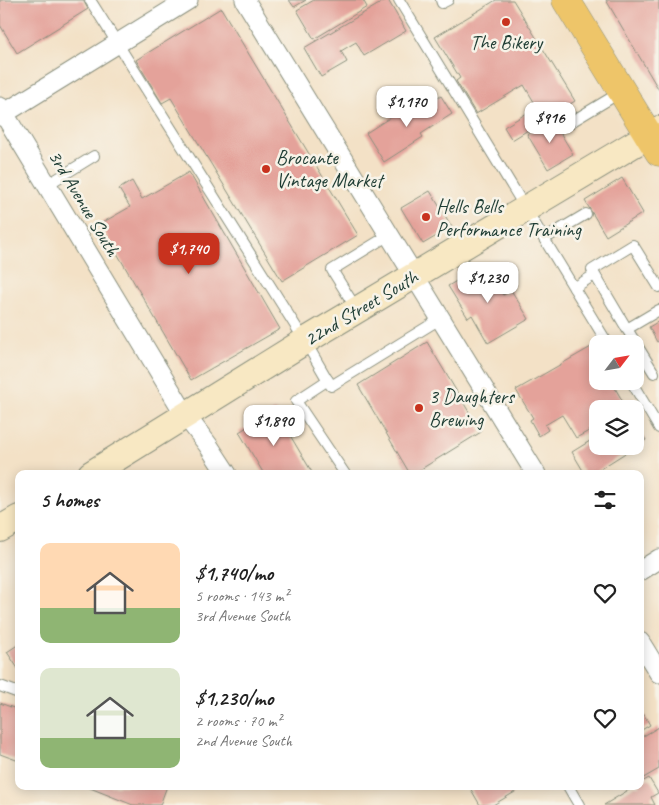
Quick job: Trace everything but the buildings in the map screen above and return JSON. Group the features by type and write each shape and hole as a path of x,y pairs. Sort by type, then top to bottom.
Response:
{"main road":[{"path":"566,0 622,91 656,139"}],"street":[{"path":"1,112 188,0"},
{"path":"245,0 534,470"},
{"name":"3rd Avenue South","path":"1,112 186,416 208,445 224,470"},
{"name":"22nd Street South","path":"98,470 305,341 526,209 656,139"},
{"path":"0,529 15,520"},
{"path":"644,568 659,559"},
{"path":"644,649 659,673"}],"lane":[{"path":"90,0 330,383"},
{"path":"399,0 603,335"},
{"path":"440,0 442,3 448,0"},
{"path":"566,125 622,91"},
{"path":"47,185 94,156"},
{"path":"544,239 586,214"},
{"path":"357,310 332,270 389,235"},
{"path":"654,373 592,270 633,245 659,287"},
{"path":"574,288 594,275"},
{"path":"628,330 659,310"},
{"path":"342,470 296,401 440,319"},
{"path":"636,390 659,428"},
{"path":"0,686 15,692"},
{"path":"570,790 579,805"}],"place":[{"name":"The Bikery","path":"506,22"},
{"name":"Brocante Vintage Market","path":"266,169"},
{"name":"Hells Bells Performance Training","path":"426,217"},
{"name":"3 Daughters Brewing","path":"419,408"}]}
